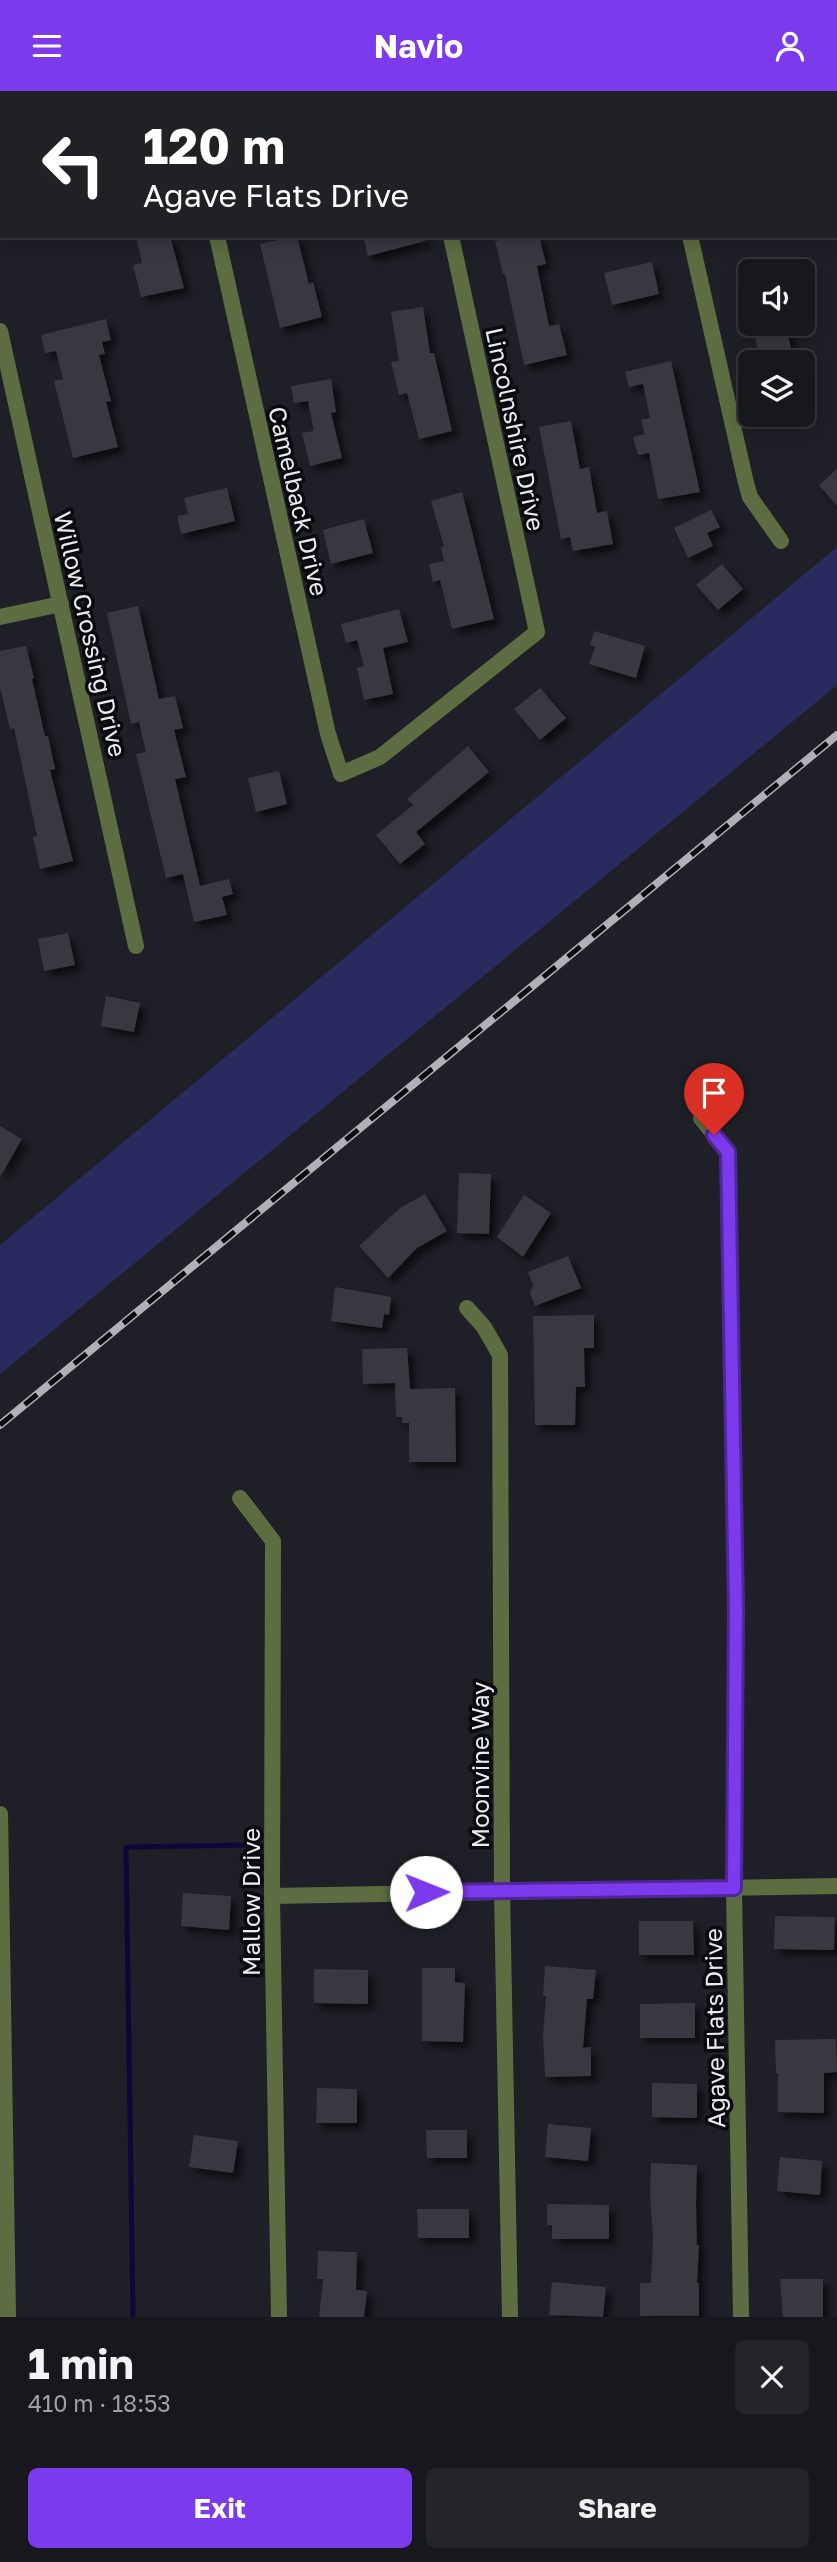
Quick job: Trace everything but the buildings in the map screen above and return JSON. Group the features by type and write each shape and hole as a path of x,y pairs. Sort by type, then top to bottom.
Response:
{"street":[{"name":"Camelback Drive","path":"217,238 328,734 341,774 380,757 537,632"},
{"name":"Lincolnshire Drive","path":"451,238 537,632"},
{"path":"690,238 750,497 781,541"},
{"name":"Willow Crossing Drive","path":"0,331 136,946"},
{"path":"0,617 61,604"},
{"name":"Agave Flats Drive","path":"701,1118 728,1152 736,1609 734,1888 741,2317"},
{"name":"Moonvine Way","path":"467,1308 484,1327 500,1355 502,1891 509,2317"},
{"name":"Mallow Drive","path":"240,1498 273,1541 272,1896 279,2317"},
{"path":"0,1814 4,2269 8,2317"},
{"path":"272,1896 837,1885"}],"shaded area":[{"path":"837,547 837,685 0,1374 0,1245"}],"waterway":[{"path":"133,2317 126,1848 250,1845"}],"railway":[{"path":"0,1425 837,735"}],"route":[{"path":"426,1892 734,1888 736,1609 728,1152 714,1135"}]}
